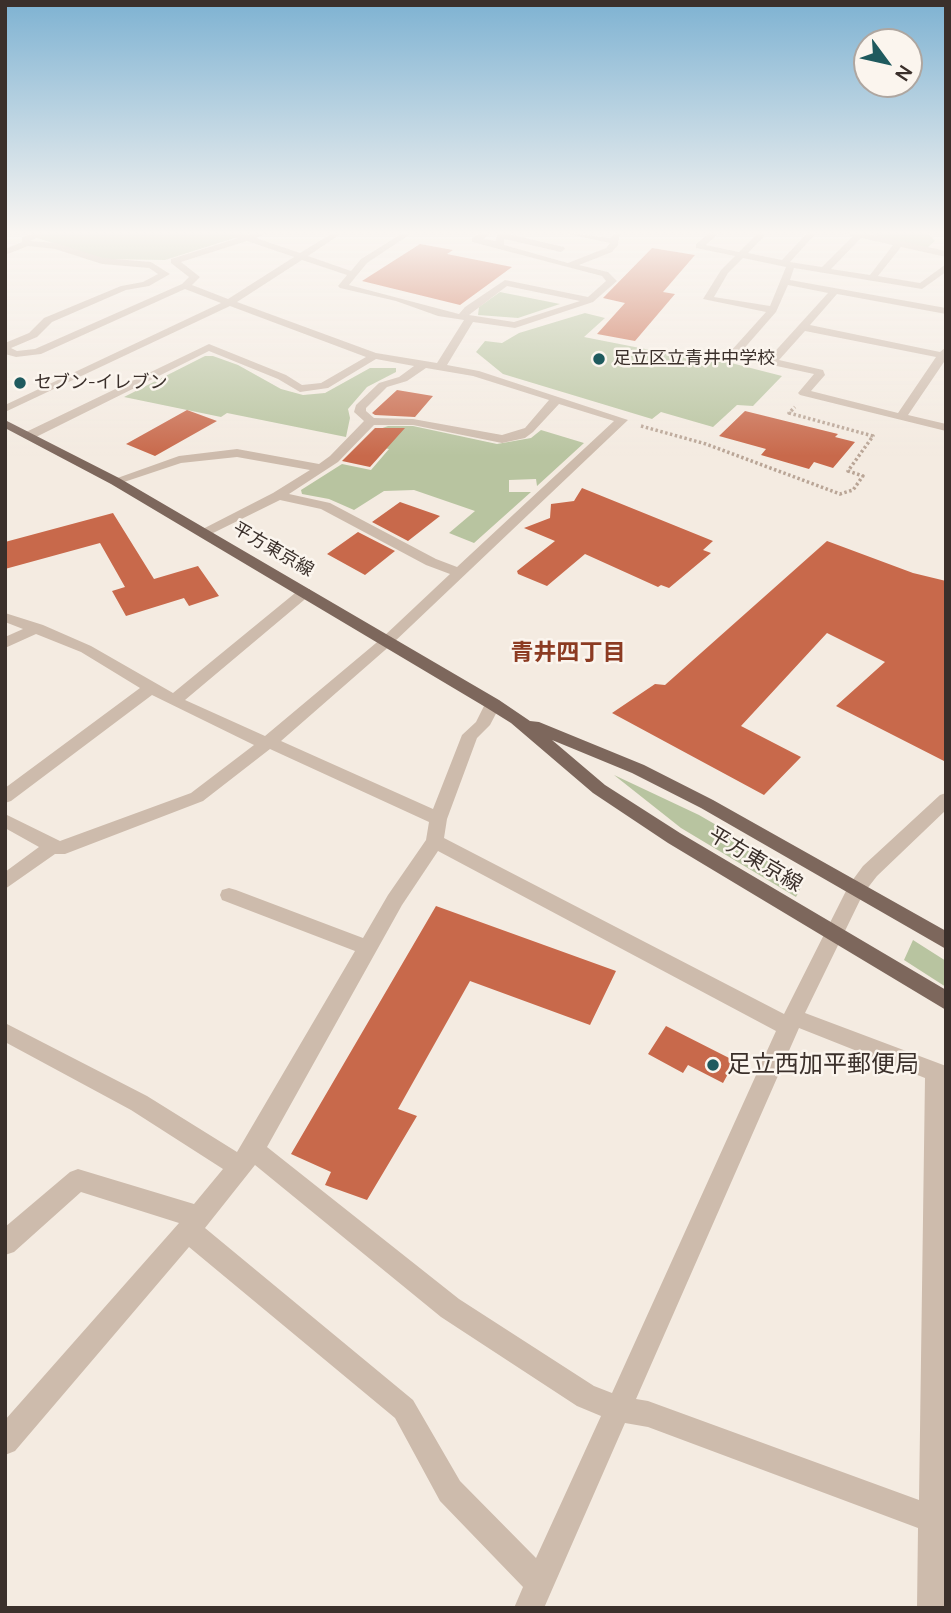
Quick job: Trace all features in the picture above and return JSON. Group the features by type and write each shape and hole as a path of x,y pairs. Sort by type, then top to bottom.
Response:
{"main road":[{"name":"平方東京線","path":"5,423 115,481 493,704 517,719 599,789 674,838 946,1000"},
{"name":"平方東京線","path":"517,719 661,780 946,942"}],"street":[{"path":"5,348 33,335 48,320 81,306"},
{"path":"5,348 16,354 37,352 140,306"},
{"path":"5,409 221,306"},
{"path":"5,820 60,849 197,797 269,742 387,641 622,420 475,373 374,356 241,306"},
{"path":"420,306 442,314 515,325 571,306"},
{"path":"440,366 466,318 468,309 472,306"},
{"path":"751,306 773,310"},
{"path":"775,306 734,354 819,372 820,375 804,393 946,428"},
{"path":"772,362 821,306"},
{"path":"920,306 946,311"},
{"path":"803,327 944,353 901,417"},
{"path":"30,435 209,347 247,361 300,389 324,386 374,356"},
{"path":"424,364 403,379 383,385 360,407 360,412 372,421 413,422 502,439 521,435 529,430 556,399"},
{"path":"202,533 278,496 322,468 372,421"},
{"path":"115,481 179,460 237,453 322,468"},
{"path":"278,496 325,506 431,562 459,573"},
{"path":"174,701 306,592"},
{"path":"5,617 86,649 174,701 261,742 269,742 791,1022 941,1074 931,1520 932,1608"},
{"path":"5,643 37,628"},
{"path":"5,797 150,688"},
{"path":"5,1441 193,1224 246,1158 436,830 470,735 482,725 493,704"},
{"path":"5,1243 78,1180 193,1224 404,1409 450,1491 536,1598 791,1022 856,890 870,871 946,799"},
{"path":"5,883 52,846"},
{"path":"229,895 368,948"},
{"path":"5,1032 246,1158 450,1308 586,1397 619,1409 648,1415 931,1520"}],"path":[{"path":"622,420 706,444 840,494 853,489 863,476 848,471 873,436 789,413 808,394"}],"green space":[{"path":"553,306 518,318 478,315 479,307"},
{"path":"585,313 605,318 584,337 696,359 700,355 782,376 753,406 737,405 713,427 661,412 652,419 503,374 476,352 485,341 502,343 519,333"},
{"path":"205,356 213,356 238,365 281,389 303,395 325,393 370,368 396,368 396,372 367,387 348,409 350,418 346,437 227,413 221,417 124,397"},
{"path":"388,426 413,426 497,444 531,438 541,430 584,443 537,486 536,479 509,480 509,492 531,492 474,543 449,533 475,511 414,490 384,491 354,510 329,499 302,494 301,490 342,464 371,470 389,449 362,443 374,431"},
{"path":"614,775 699,815 806,877 796,897 681,828"},
{"path":"913,940 946,961 946,987 904,960"}],"building":[{"path":"622,306 665,306 635,341 597,334"},
{"path":"397,390 433,396 415,417 372,413"},
{"path":"187,410 217,421 155,456 126,444"},
{"path":"745,411 838,434 835,437 855,442 833,468 814,462 809,469 761,455 766,449 719,436"},
{"path":"375,428 405,428 370,467 342,461"},
{"path":"582,488 713,541 703,550 711,553 669,588 661,585 658,587 585,554 547,586 518,574 517,571 555,541 524,528 550,518 551,504 574,501"},
{"path":"400,502 440,516 408,541 372,522"},
{"path":"113,513 154,579 198,566 219,596 189,606 184,598 126,616 112,591 125,587 100,543 5,569 5,542"},
{"path":"358,532 395,551 365,575 327,554"},
{"path":"827,541 913,573 946,581 946,762 836,706 885,662 827,633 741,726 801,757 764,795 612,713 655,684 665,685"},
{"path":"436,906 616,971 590,1025 470,981 398,1109 417,1116 367,1200 325,1185 331,1172 291,1154"},
{"path":"666,1026 735,1061 723,1083 688,1065 683,1073 648,1054"}],"place":[{"name":"足立区立青井中学校","path":"599,359"},
{"name":"セブン-イレブン","path":"20,383"},
{"name":"足立西加平郵便局","path":"713,1065"}],"district":[{"name":"青井四丁目","path":"568,654"}]}
